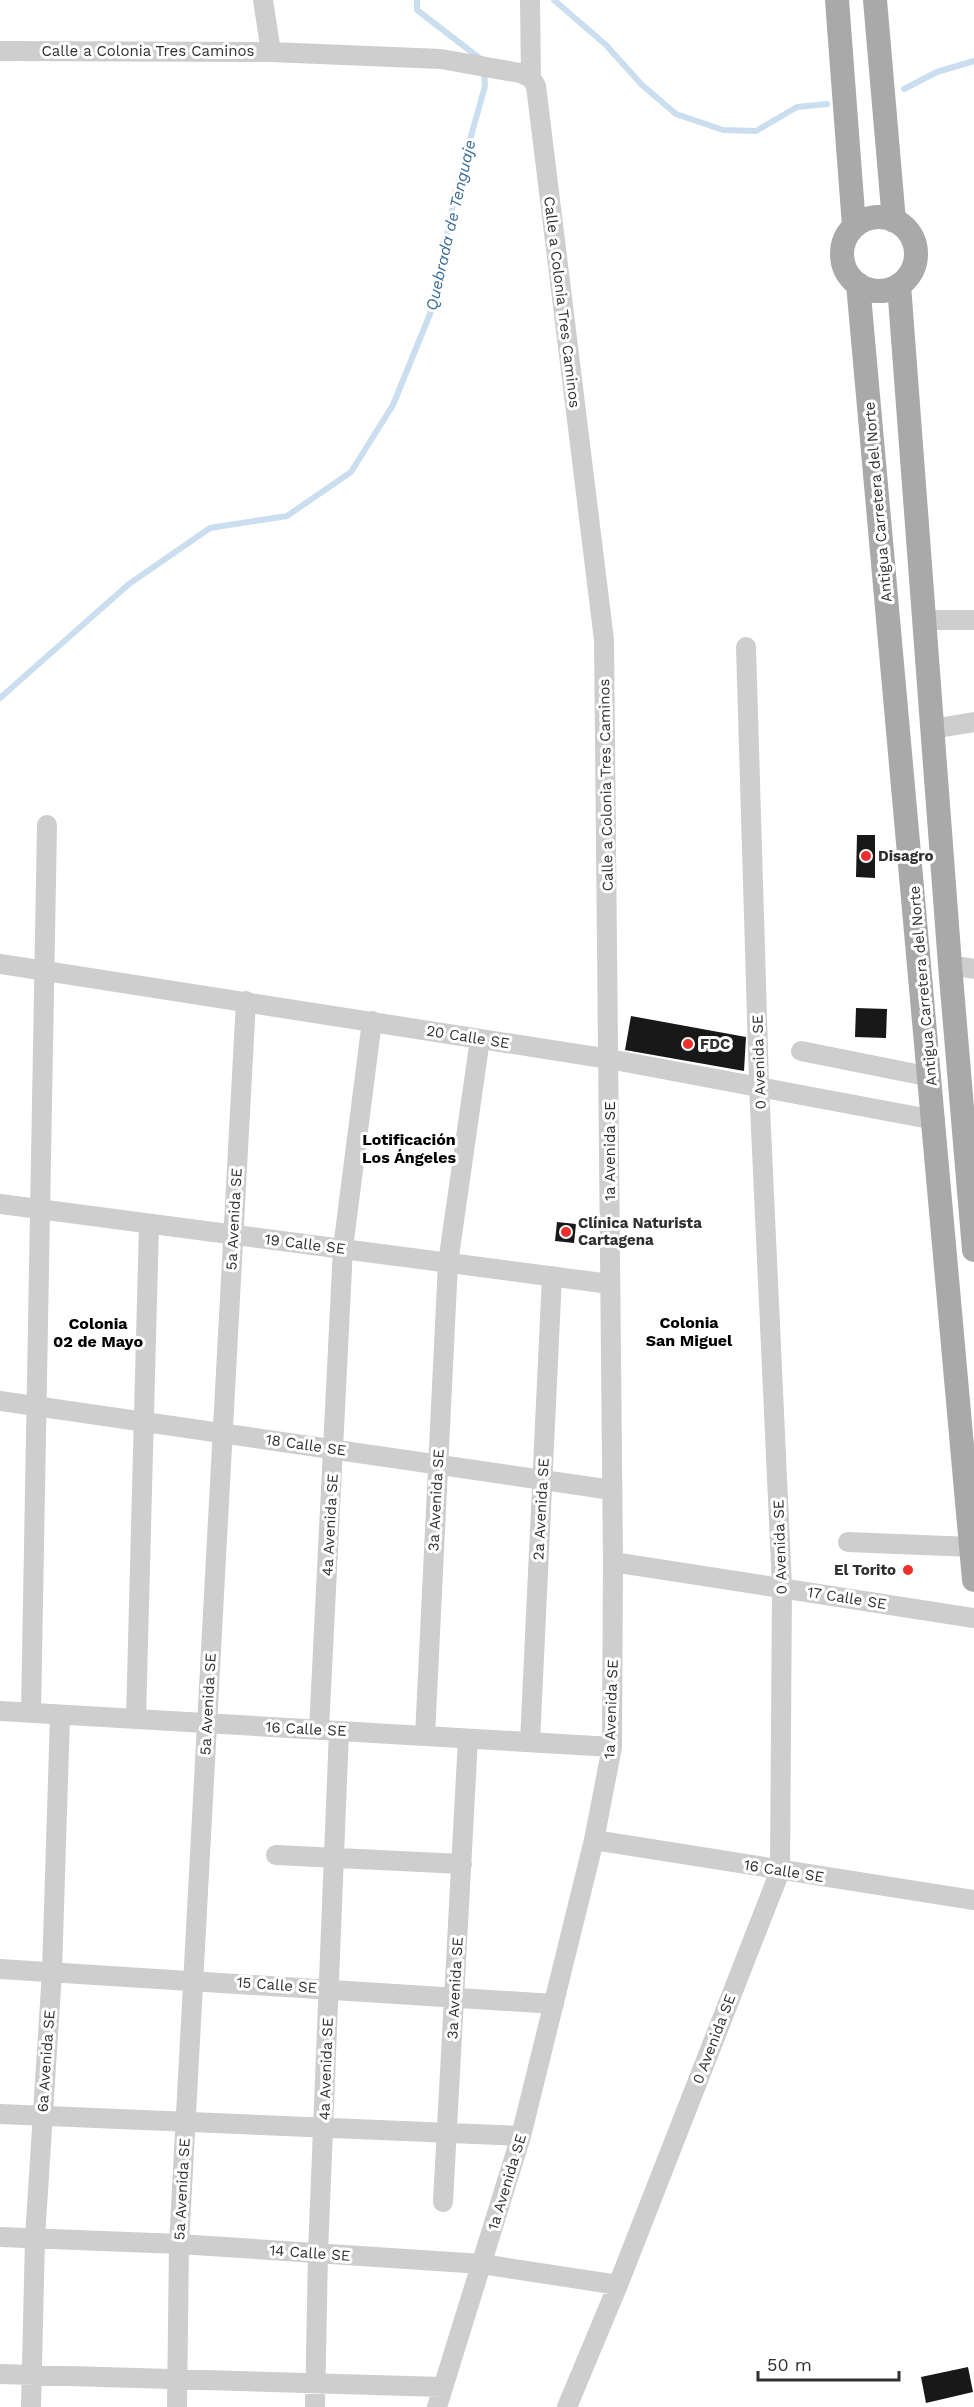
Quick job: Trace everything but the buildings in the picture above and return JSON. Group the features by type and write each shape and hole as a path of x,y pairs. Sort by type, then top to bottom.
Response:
{"main road":[{"path":"837,0 854,226"},
{"path":"875,0 894,221"},
{"path":"873,217 894,221 904,227 915,246 913,267 899,285 879,291 858,284 850,277 842,256 842,245 854,226 873,217"},
{"name":"Antigua Carretera del Norte","path":"858,284 935,1120 974,1580"},
{"name":"Antigua Carretera del Norte","path":"899,285 950,964 970,1146 974,1250"}],"street":[{"path":"263,0 271,52"},
{"path":"530,0 531,78"},
{"name":"Calle a Colonia Tres Caminos","path":"0,51 271,52 441,59 502,69 531,78 536,86 604,640 609,1059"},
{"path":"924,620 974,620"},
{"name":"0 Avenida SE","path":"567,2407 618,2285 780,1871 782,1587 759,1085 746,647"},
{"path":"932,729 974,722"},
{"path":"31,1713 47,825"},
{"name":"20 Calle SE","path":"0,963 609,1059 759,1085 935,1120"},
{"path":"950,964 974,969"},
{"name":"5a Avenida SE","path":"177,2407 179,2244 246,1001"},
{"name":"4a Avenida SE","path":"315,2407 318,2253 334,1858 329,1731 334,1450 343,1248 372,1021"},
{"name":"3a Avenida SE","path":"425,1736 448,1263 480,1039"},
{"path":"801,1051 931,1077"},
{"name":"1a Avenida SE","path":"437,2407 483,2265 521,2136 594,1840 612,1747 613,1562 609,1059"},
{"name":"19 Calle SE","path":"0,1204 610,1284"},
{"path":"136,1719 149,1224"},
{"name":"2a Avenida SE","path":"530,1742 552,1276"},
{"name":"18 Calle SE","path":"0,1401 612,1490"},
{"path":"848,1542 971,1547"},
{"name":"17 Calle SE","path":"613,1562 974,1618"},
{"name":"16 Calle SE","path":"0,1711 612,1747"},
{"name":"6a Avenida SE","path":"32,2407 35,2238 52,1972 60,1715"},
{"name":"3a Avenida SE","path":"442,2202 468,1739"},
{"name":"16 Calle SE","path":"594,1840 974,1900"},
{"path":"276,1855 462,1864"},
{"name":"15 Calle SE","path":"0,1969 193,1979 554,2004"},
{"path":"0,2114 521,2136"},
{"name":"14 Calle SE","path":"0,2237 179,2244 483,2265 618,2285"},
{"path":"0,2374 442,2387"}],"waterway":[{"name":"Quebrada de Tenguaje","path":"417,0 417,10 482,60"},
{"path":"554,0 606,45 642,85 676,114 723,130 756,131 797,107 827,104"},
{"path":"904,89 937,72 974,61"},
{"name":"Quebrada de Tenguaje","path":"0,698 129,584 210,528 287,516 351,472 393,405 432,309 456,190 485,86 484,70"}],"place":[{"name":"Disagro","path":"866,856"},
{"name":"FDC","path":"688,1044"},
{"name":"Clínica Naturista Cartagena","path":"566,1232"},
{"name":"El Torito","path":"908,1570"}],"district":[{"name":"Lotificación Los Ángeles","path":"409,1148"},
{"name":"Colonia San Miguel","path":"689,1331"},
{"name":"Colonia 02 de Mayo","path":"98,1332"}]}
